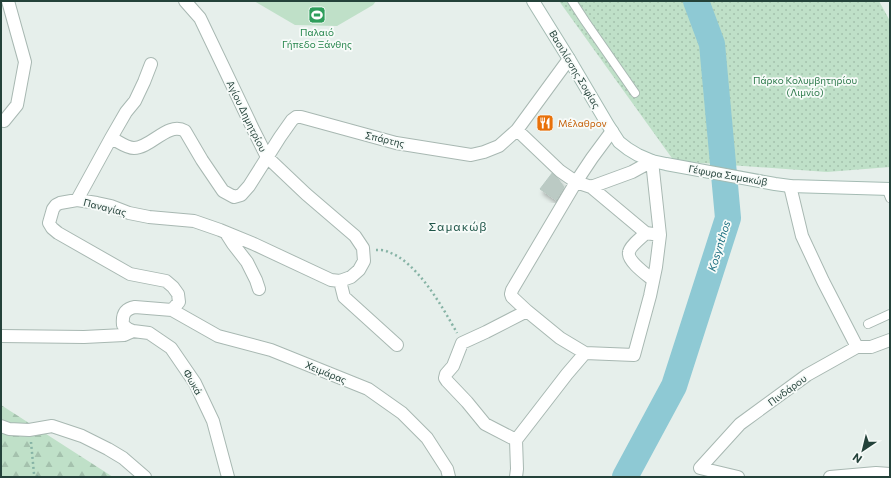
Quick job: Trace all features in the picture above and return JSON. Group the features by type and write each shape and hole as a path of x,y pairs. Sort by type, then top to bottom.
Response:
{"street":[{"path":"4,121 17,105 25,62 8,1"},
{"name":"Αγίου Δημητρίου","path":"185,1 200,18 267,157 306,194 356,236 363,248"},
{"name":"Βασιλίσσης Σοφίας","path":"533,1 620,142 638,155 652,161 680,166"},
{"name":"Σπάρτης","path":"267,157 292,120 296,117 301,117 396,143 472,155 484,152 499,146 518,130 569,59"},
{"path":"77,200 126,112 135,101 151,64"},
{"path":"111,138 132,148 140,147 170,130 180,128 185,131 223,191 234,197 241,195 249,186 267,157"},
{"path":"518,130 560,171 576,182 591,187 646,233 660,235"},
{"path":"591,187 632,172 652,161 660,235 650,296 634,356 585,353 560,338 527,311 512,297 511,294 576,182 612,131"},
{"name":"Γέφυρα Σαμακώβ","path":"680,166 790,186"},
{"path":"857,347 802,236 790,186 889,192"},
{"name":"Παναγίας","path":"172,310 179,302 178,294 166,281 130,274 72,242 52,228 49,224 53,209 56,205 77,200 111,206 129,213 149,217 194,221 254,244 330,280 340,281"},
{"path":"226,233 247,262 259,289"},
{"path":"646,233 631,247 629,256 638,268 653,280"},
{"path":"363,248 364,261 359,270 351,277 340,281 344,297 397,345"},
{"path":"133,332 123,325 124,314 127,310 135,307 172,310"},
{"name":"Χειμάρας","path":"172,310 218,336 271,350 368,389 402,413 427,438 447,469 449,477"},
{"path":"516,440 486,424 445,378 446,374 453,366 462,343 527,311"},
{"path":"1,336 84,337 124,335 133,332"},
{"name":"Φωκά","path":"133,332 148,333 171,348 195,382 213,421 228,477"},
{"name":"Πινδάρου","path":"738,477 700,468 740,424 807,375 857,347 871,347 890,340"},
{"path":"516,477 518,469 516,440 585,353"},
{"path":"1,426 9,429 29,430 52,426 82,436 123,458 145,477"},
{"path":"830,477 876,473 890,474"}],"lane":[{"path":"572,1 635,93"},
{"path":"868,324 890,314"}],"path":[{"path":"363,248 388,251 413,267 430,289 450,320 462,343"},
{"path":"29,430 34,474 38,477"}],"green space":[{"name":"Παλαιό Γήπεδο Ξάνθης","path":"254,1 376,1 373,5 337,26 295,25"},
{"name":"Πάρκο Κολυμβητηρίου (Λιμνίο)","path":"559,1 879,1 890,21 890,167 827,172 674,161"},
{"path":"1,405 113,477 1,477"}],"building":[{"path":"553,172 564,187 556,200 540,189"}],"waterway":[{"name":"Kosynthos","path":"625,477 674,386 728,218 712,44 696,1"}],"place":[{"name":"Παλαιό Γήπεδο Ξάνθης","path":"317,15"},
{"name":"Μέλαθρον","path":"545,123"}],"district":[{"name":"Σαμακώβ","path":"458,227"}]}
